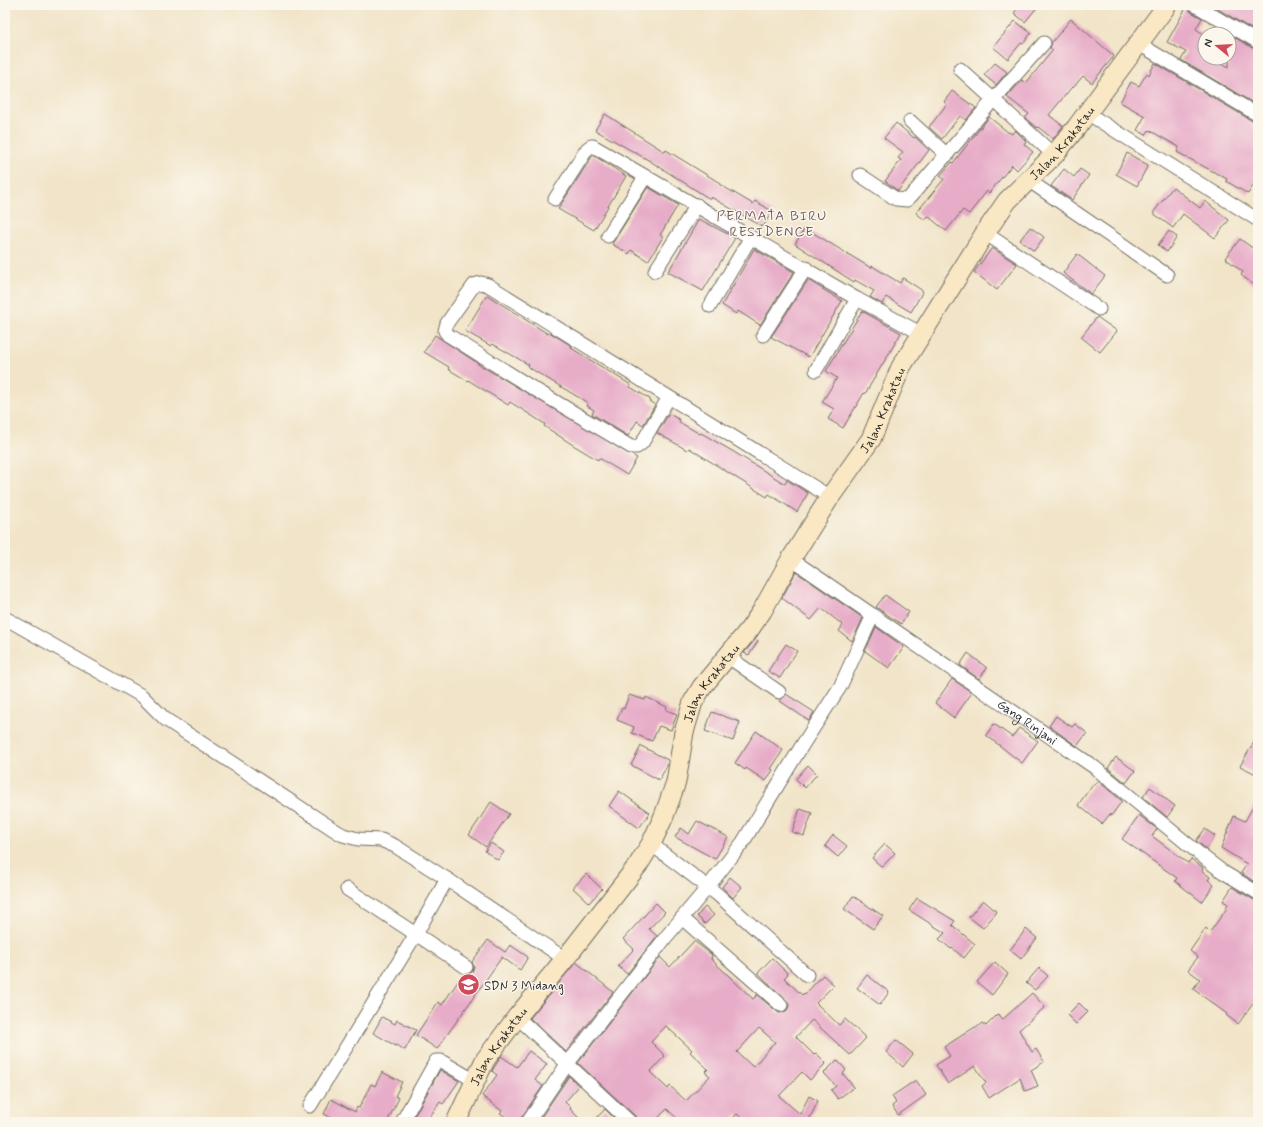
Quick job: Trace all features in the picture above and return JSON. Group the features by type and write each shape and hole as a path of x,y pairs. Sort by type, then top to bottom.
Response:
{"street":[{"name":"Jalan Krakatau","path":"456,1122 485,1060 517,1017 638,865 651,844 664,816 674,787 680,764 684,732 693,702 702,687 749,630 762,611 791,559 830,497 871,439 901,367 985,233 1007,201 1054,155 1087,114 1167,5"},
{"path":"1195,5 1258,42"},
{"path":"860,175 896,199 907,200 994,99 1044,44"},
{"path":"1139,44 1258,115"},
{"path":"960,69 1054,155"},
{"path":"1087,114 1258,220"},
{"path":"910,121 947,155"},
{"path":"555,199 587,149 591,146 596,147 645,177 697,205 922,334"},
{"path":"608,236 645,177"},
{"path":"1028,180 1167,275"},
{"path":"655,271 697,205"},
{"path":"985,233 1100,309"},
{"path":"710,306 751,237"},
{"path":"763,335 806,268"},
{"path":"668,397 642,443 637,447 631,447 531,388 448,335 445,331 446,323 474,285 481,283 488,285 830,497"},
{"path":"816,370 857,298"},
{"name":"Gang Rinjani","path":"791,559 1094,767 1223,872 1258,893"},
{"path":"528,1122 568,1063 708,887 750,830 803,744 835,696 873,615"},
{"path":"5,618 147,700 170,722 336,831 343,835 358,839 376,839 386,841 447,879 564,959"},
{"path":"727,656 779,692"},
{"path":"651,844 708,887 754,926 807,975"},
{"path":"310,1106 416,934 447,879"},
{"path":"347,889 466,967"},
{"path":"682,918 781,1005"},
{"path":"517,1017 630,1122"},
{"path":"402,1122 436,1061 441,1061 475,1081"}],"building":[{"path":"1020,5 1039,5 1025,22 1014,13"},
{"path":"1212,5 1258,5 1258,33 1218,9"},
{"path":"1187,6 1191,12 1202,18 1196,29 1197,66 1237,66 1237,39 1258,50 1258,106 1181,60 1186,52 1167,42"},
{"path":"1071,19 1114,56 1092,83 1083,76 1049,115 1063,126 1053,139 1025,118 1029,114 1007,97 1022,80 1026,83 1053,50 1050,48 1052,42"},
{"path":"1015,21 1031,33 1023,44 1021,43 1008,59 993,47"},
{"path":"995,63 1007,72 996,85 984,75"},
{"path":"1155,63 1258,123 1258,177 1248,194 1226,181 1227,179 1177,152 1179,147 1149,130 1146,135 1137,130 1145,116 1120,102 1131,82 1139,86 1147,73 1149,75"},
{"path":"952,91 976,108 966,120 960,116 942,139 929,127 947,104 944,102"},
{"path":"605,114 665,152 666,150 753,204 755,201 772,211 763,227 711,197 710,199 650,161 595,130"},
{"path":"989,117 1009,133 1012,134 1015,130 1026,141 1024,144 1033,152 1017,170 1012,165 989,193 987,191 969,214 963,210 946,231 928,216 925,220 916,213 944,179 940,176 952,162 953,163"},
{"path":"896,123 929,150 898,191 885,181 901,160 898,158 903,152 884,138"},
{"path":"1127,153 1148,165 1137,186 1116,174"},
{"path":"593,155 626,176 594,230 558,209"},
{"path":"1064,169 1074,177 1080,169 1089,175 1072,200 1051,186"},
{"path":"648,187 678,205 660,235 663,237 648,261 631,250 629,254 612,244"},
{"path":"1173,187 1200,208 1205,201 1229,220 1215,238 1183,214 1173,228 1153,213"},
{"path":"699,219 735,238 703,291 668,272"},
{"path":"1030,227 1044,237 1034,251 1020,240"},
{"path":"805,228 871,268 872,266 900,283 903,278 923,291 911,312 886,297 882,304 870,297 874,291 855,280 854,282 795,244"},
{"path":"1169,231 1177,237 1167,252 1158,245"},
{"path":"1240,239 1258,252 1258,288 1241,275 1243,272 1225,258"},
{"path":"992,248 1017,264 997,290 974,272"},
{"path":"754,249 794,272 760,325 738,311 736,314 722,305"},
{"path":"1077,254 1105,276 1091,294 1063,273"},
{"path":"808,280 842,301 809,357 771,337"},
{"path":"487,295 548,334 549,332 572,346 571,348 631,385 630,387 650,399 649,401 655,405 643,425 637,421 628,436 592,414 594,410 587,406 588,403 528,367 529,365 493,344 491,346 465,331"},
{"path":"862,311 901,333 843,428 828,419 834,409 822,402 837,378 826,371"},
{"path":"1097,317 1117,331 1100,352 1081,337"},
{"path":"435,335 478,364 637,458 627,475 599,458 598,460 573,445 544,426 545,424 510,402 508,405 448,369 449,367 424,352"},
{"path":"669,414 680,420 679,422 734,452 785,484 787,480 808,493 797,512 769,494 767,497 689,448 687,450 657,433"},
{"path":"796,572 863,618 852,641 839,631 843,625 821,608 811,620 782,598"},
{"path":"885,595 909,612 901,624 876,607"},
{"path":"876,627 904,647 889,668 865,651"},
{"path":"756,639 758,641 749,655 744,653"},
{"path":"786,644 797,651 780,678 768,671"},
{"path":"968,653 987,668 979,679 960,665"},
{"path":"952,679 970,691 969,692 971,694 954,718 935,703"},
{"path":"786,694 814,712 809,721 780,701"},
{"path":"629,695 645,700 646,697 667,707 666,710 677,714 671,730 659,726 652,741 632,733 634,727 617,720 622,708 624,709"},
{"path":"712,712 740,722 733,741 705,731"},
{"path":"1056,716 1072,727 1075,724 1087,733 1077,746 1049,726"},
{"path":"994,724 1012,737 1019,728 1038,741 1022,763 986,735"},
{"path":"756,731 783,750 771,769 773,770 766,781 735,763"},
{"path":"1258,735 1258,775 1240,766"},
{"path":"641,746 668,760 668,764 659,780 631,765"},
{"path":"1116,757 1135,771 1126,783 1108,768"},
{"path":"808,765 817,774 805,788 796,779"},
{"path":"1098,781 1122,801 1111,816 1110,814 1102,824 1078,805 1093,784 1095,785"},
{"path":"1150,787 1175,806 1167,817 1143,797"},
{"path":"619,791 650,813 639,828 609,806"},
{"path":"1258,798 1258,884 1241,873 1247,864 1221,848 1234,816 1245,821"},
{"path":"491,802 509,814 486,847 469,835"},
{"path":"800,809 812,813 804,836 792,832"},
{"path":"1139,815 1157,829 1152,836 1188,863 1191,859 1203,868 1202,871 1210,877 1208,880 1214,885 1202,902 1175,881 1177,878 1122,839"},
{"path":"697,821 728,837 715,859 675,837 681,828 689,834"},
{"path":"1205,829 1215,836 1206,849 1196,841"},
{"path":"833,835 847,846 838,857 825,846"},
{"path":"491,843 504,852 498,860 485,851"},
{"path":"885,844 895,853 882,867 872,858"},
{"path":"586,874 602,889 589,903 573,888"},
{"path":"730,877 742,887 733,898 722,887"},
{"path":"1232,887 1258,901 1258,997 1238,1024 1193,989 1200,979 1188,970 1198,957 1190,951 1206,928 1210,932 1227,908 1228,904 1223,901"},
{"path":"853,896 883,916 873,929 844,909"},
{"path":"917,898 955,921 952,925 975,944 964,958 939,939 945,933 909,910"},
{"path":"983,900 997,912 983,928 969,917"},
{"path":"656,903 665,912 649,929 657,936 627,974 618,966 634,949 623,939"},
{"path":"705,907 714,915 705,924 697,916"},
{"path":"1026,929 1037,938 1021,959 1010,950"},
{"path":"488,940 505,952 510,945 528,957 520,970 502,957 437,1049 416,1035 438,1002 442,1005 463,974 469,974 472,972 474,967 472,962"},
{"path":"694,941 712,955 711,959 753,999 757,995 779,1013 787,1010 789,1006 788,1002 758,973 772,958 788,974 784,978 802,995 804,993 805,994 823,975 834,985 816,1003 839,1025 845,1019 866,1038 850,1055 812,1020 796,1037 814,1055 816,1053 826,1063 810,1080 802,1072 779,1096 800,1114 809,1096 818,1101 808,1122 746,1122 737,1114 729,1122 681,1122 667,1109 654,1122 638,1122 635,1116 578,1063 660,957 670,967","holes":["666,1026 692,1050 690,1052 708,1069 705,1072 710,1076 686,1101 670,1086 668,1089 650,1072 665,1056 651,1042","759,1028 775,1042 753,1067 737,1052"]},
{"path":"576,962 613,992 566,1052 530,1018"},
{"path":"995,962 1008,974 992,995 977,982"},
{"path":"1039,968 1048,976 1035,990 1026,983"},
{"path":"867,975 889,992 880,1005 857,988"},
{"path":"1032,993 1045,1007 1019,1030 1032,1052 1036,1049 1044,1062 1031,1070 1038,1086 1025,1091 1020,1078 989,1098 982,1086 986,1083 975,1066 948,1084 936,1065 950,1056 944,1047 982,1023 986,1026 998,1014 1002,1020"},
{"path":"1079,1003 1088,1012 1076,1024 1067,1015"},
{"path":"382,1017 395,1024 397,1020 416,1030 405,1050 373,1033"},
{"path":"896,1040 913,1054 903,1067 886,1052"},
{"path":"529,1051 547,1064 535,1080 543,1086 521,1118 520,1122 513,1122 500,1113 502,1111 482,1096 497,1075 492,1071 501,1056 517,1067"},
{"path":"837,1060 846,1070 843,1074 854,1087 838,1099 831,1090 836,1086 824,1073"},
{"path":"440,1070 459,1081 443,1104 440,1102 426,1122 411,1122"},
{"path":"382,1072 402,1082 395,1096 399,1098 387,1122 340,1122 324,1114 331,1099 355,1112 357,1107 359,1108 371,1084 375,1086"},
{"path":"569,1076 579,1086 565,1102 583,1122 538,1122"},
{"path":"916,1080 926,1095 898,1115 892,1106 896,1103 892,1096"},
{"path":"605,1109 618,1122 593,1122"}],"place":[{"name":"SDN 3 Midang","path":"469,985"}],"district":[{"name":"PERMATA BIRU RESIDENCE","path":"772,224"}]}
